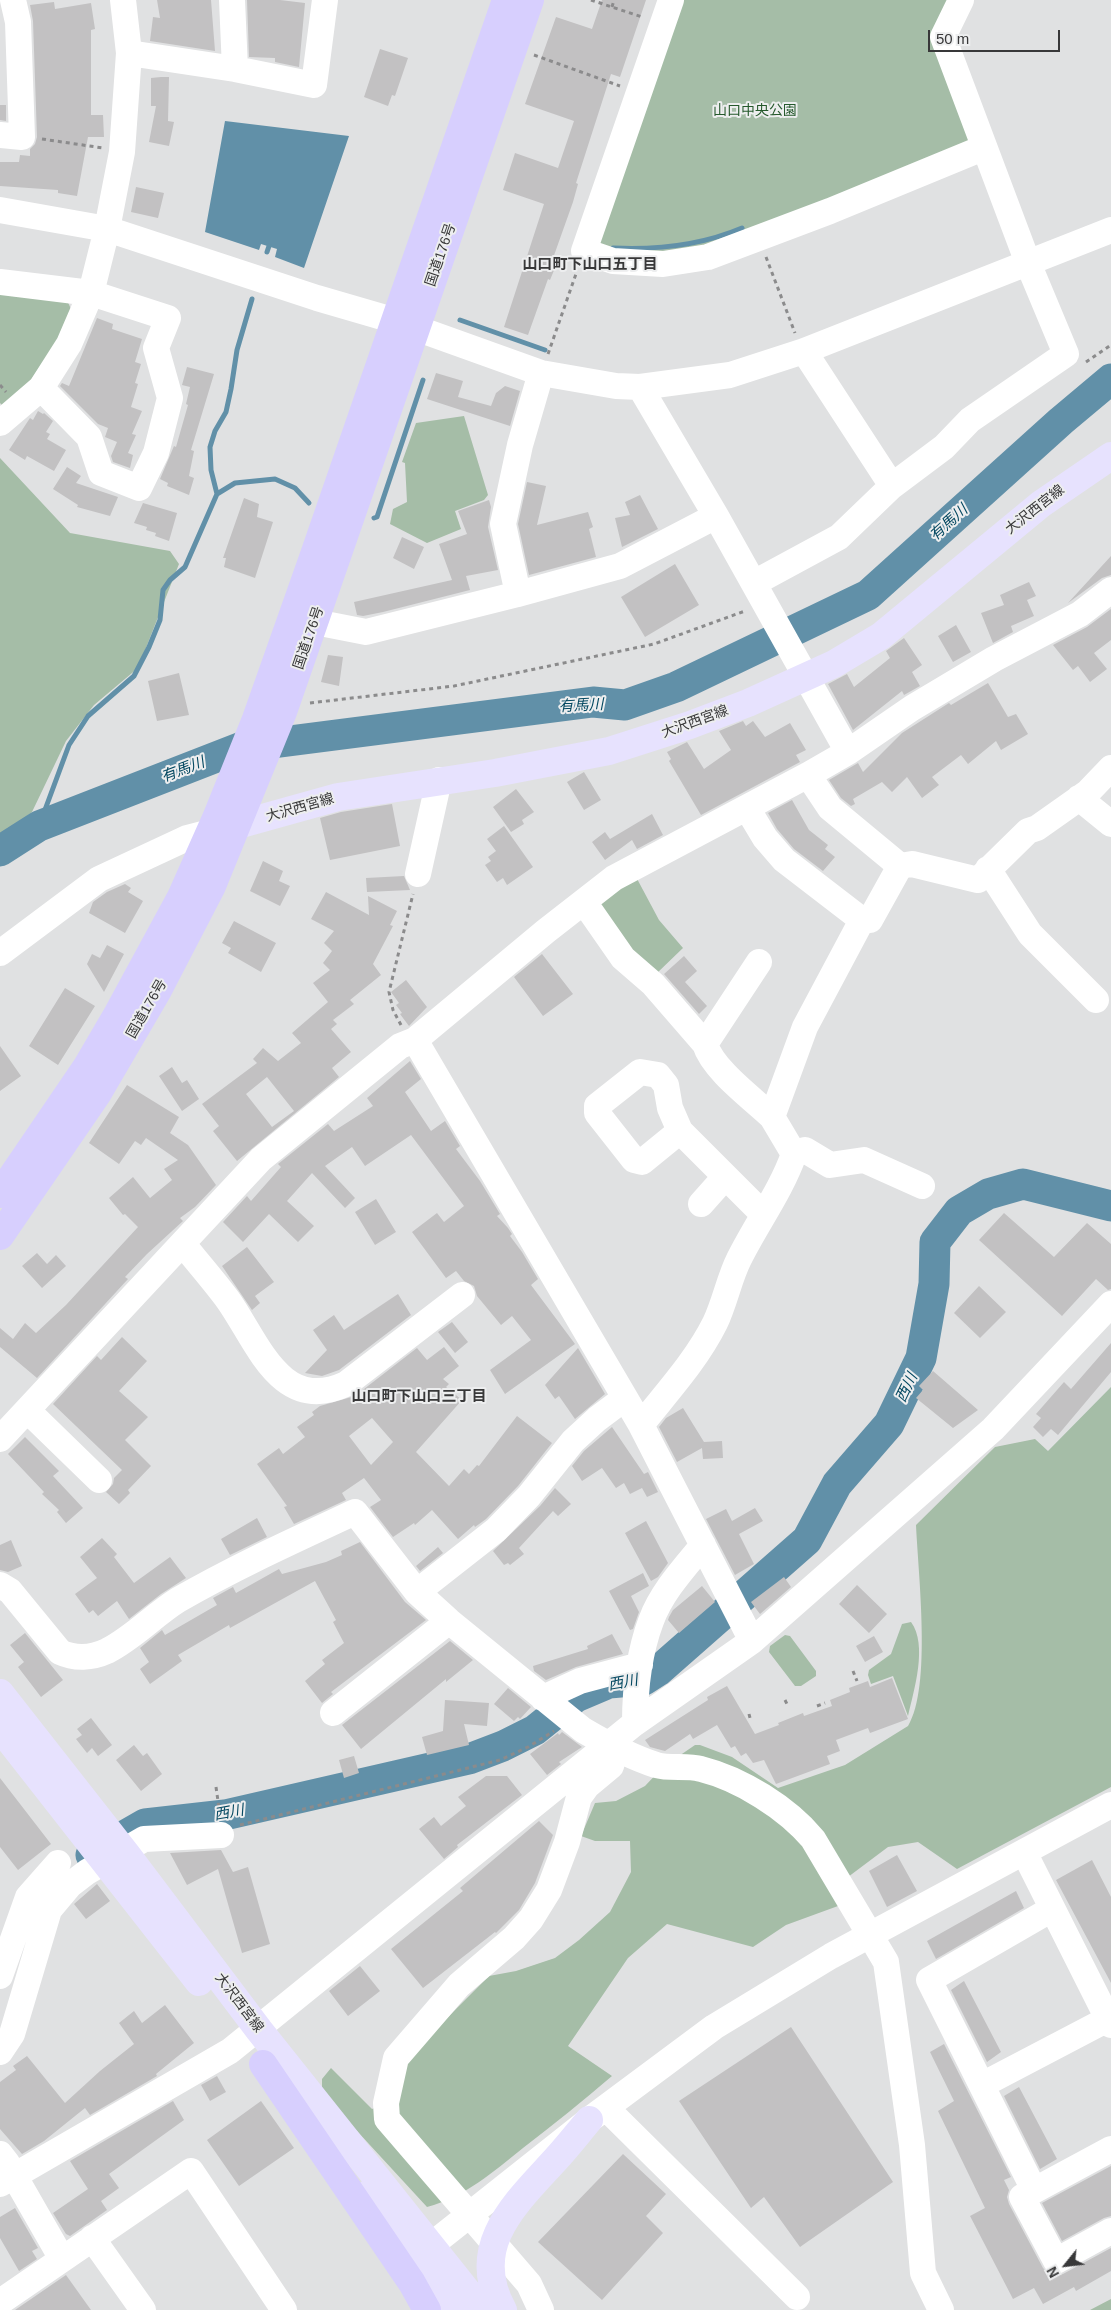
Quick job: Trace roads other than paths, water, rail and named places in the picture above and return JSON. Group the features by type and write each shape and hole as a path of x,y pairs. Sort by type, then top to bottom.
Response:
{"highway":[{"name":"国道176号","path":"0,1194 82,1074 114,1021 181,897 294,708 315,622 506,0"},
{"name":"国道176号","path":"0,1236 98,1093 157,992 212,886 226,822 256,720 530,0"},
{"path":"262,2064 407,2275 427,2310"}],"main road":[{"name":"大沢西宮線","path":"226,822 338,797 555,762 609,750 690,725 804,671 855,653 881,636 1041,504 1111,456"},
{"name":"大沢西宮線","path":"0,1693 97,1835"},
{"name":"大沢西宮線","path":"0,1728 97,1835 117,1860 251,2035 423,2252 455,2310"},
{"name":"大沢西宮線","path":"251,2035 262,2064 423,2252 482,2310"},
{"path":"503,2310 493,2286 490,2271 490,2255 505,2218 516,2201 597,2114"}],"street":[{"path":"11,136 18,22 13,0"},
{"path":"0,423 41,388 69,344 91,293 107,229 122,152 129,53 123,0"},
{"path":"232,0 235,69"},
{"path":"129,53 235,69 314,85 325,0"},
{"path":"671,0 584,251 613,261 663,264 708,257 983,148"},
{"path":"754,583 839,537 892,486 944,447 970,420 1066,354 983,148 943,37 961,0"},
{"path":"0,210 107,229 406,325 541,373 616,386 640,387 730,374 800,342 1028,263 1111,230"},
{"path":"0,282 91,293 168,318 156,348 170,398 156,453 138,488 101,473 89,437 41,388"},
{"path":"800,342 892,486"},
{"path":"518,594 503,524 520,445 541,373"},
{"path":"640,387 754,583 758,608 804,671 848,752"},
{"path":"315,622 366,632 518,594 620,566 716,516"},
{"path":"0,1438 262,1159 400,1046 416,1040 614,878 848,752 912,708 994,659 1080,614 1111,590"},
{"path":"808,775 830,808 900,866 912,864 978,880 1028,831 1037,828 1088,792 1111,768"},
{"path":"418,874 439,780"},
{"path":"1079,798 1111,824"},
{"path":"747,808 765,838 784,860 862,920 870,920 900,866"},
{"path":"0,953 99,879 226,822"},
{"path":"988,869 1030,934 1096,1000"},
{"path":"584,902 623,958 653,984 705,1044 708,1053 772,1117 794,1154 787,1177 763,1214 738,1261 715,1322 698,1352 640,1425"},
{"path":"772,1117 805,1026 862,920"},
{"path":"705,1044 759,962"},
{"path":"416,1040 625,1398 746,1630"},
{"path":"680,1131 763,1214"},
{"path":"794,1154 805,1150 830,1165 864,1160 922,1186"},
{"path":"701,1204 725,1177"},
{"path":"183,1244 228,1301 271,1369 297,1388 321,1392 333,1390 346,1384 462,1295"},
{"path":"7,2181 230,2051 251,2035 993,1430 1111,1304"},
{"path":"417,1592 496,1530 529,1496 573,1441 597,1419 625,1398"},
{"path":"27,1410 99,1480"},
{"path":"0,1585 10,1591 60,1652 71,1658 86,1657 106,1651 177,1601 273,1550 355,1512 417,1592 449,1621 583,1730 609,1744 657,1765 699,1768 727,1776 762,1796 806,1830 813,1839 886,1962 912,2145 923,2273 941,2310"},
{"path":"635,1723 638,1676 651,1620 671,1585 703,1545"},
{"path":"333,1713 449,1621"},
{"path":"557,1709 580,1682 638,1676"},
{"path":"541,2310 529,2284 517,2269 387,2119 386,2103 396,2058 458,1986 514,1938 532,1919 549,1890 567,1842 579,1797 587,1786 611,1766 613,1756 609,1744"},
{"path":"423,2252 597,2114 714,2027 831,1956 1111,1805"},
{"path":"0,2052 12,2034 49,1910 70,1885 88,1872 144,1839 220,1823"},
{"path":"982,2085 1110,2022 1024,1852"},
{"path":"1,1966 28,1897 58,1862"},
{"path":"1034,2190 929,1980 1052,1909"},
{"path":"597,2114 796,2297"},
{"path":"1111,2149 1022,2197 1056,2261 1111,2231"},
{"path":"0,2154 7,2181 62,2259"},
{"path":"0,2302 191,2171 284,2310"},
{"path":"92,2238 142,2310"}],"water":[{"path":"225,121 349,136 304,268 275,257 277,249 261,244 259,250 205,232"}],"waterway":[{"path":"613,248 679,245 711,239 742,228"},
{"path":"267,252 269,246"},
{"path":"217,494 211,470 210,447 215,431 226,412 237,350 252,299"},
{"path":"460,320 545,350"},
{"name":"有馬川","path":"0,851 39,826 242,747 593,702 625,705 676,687 868,595 1061,421 1111,379"},
{"path":"374,518 377,517 423,380"},
{"path":"39,826 69,745 88,716 134,676 160,620 163,590 170,580 185,567 217,494 235,483 275,479 295,488 309,503"},
{"name":"西川","path":"91,1855 145,1824 225,1815 469,1759 503,1746 535,1730 576,1697 609,1683 644,1680 658,1671 807,1540 837,1484 889,1424 921,1358 934,1284 935,1242 959,1211 988,1194 1023,1184 1111,1206"}],"district":[{"name":"山口町下山口五丁目","path":"590,265"},
{"name":"山口町下山口三丁目","path":"419,1397"}],"park label":[{"name":"山口中央公園","path":"755,111"}]}
